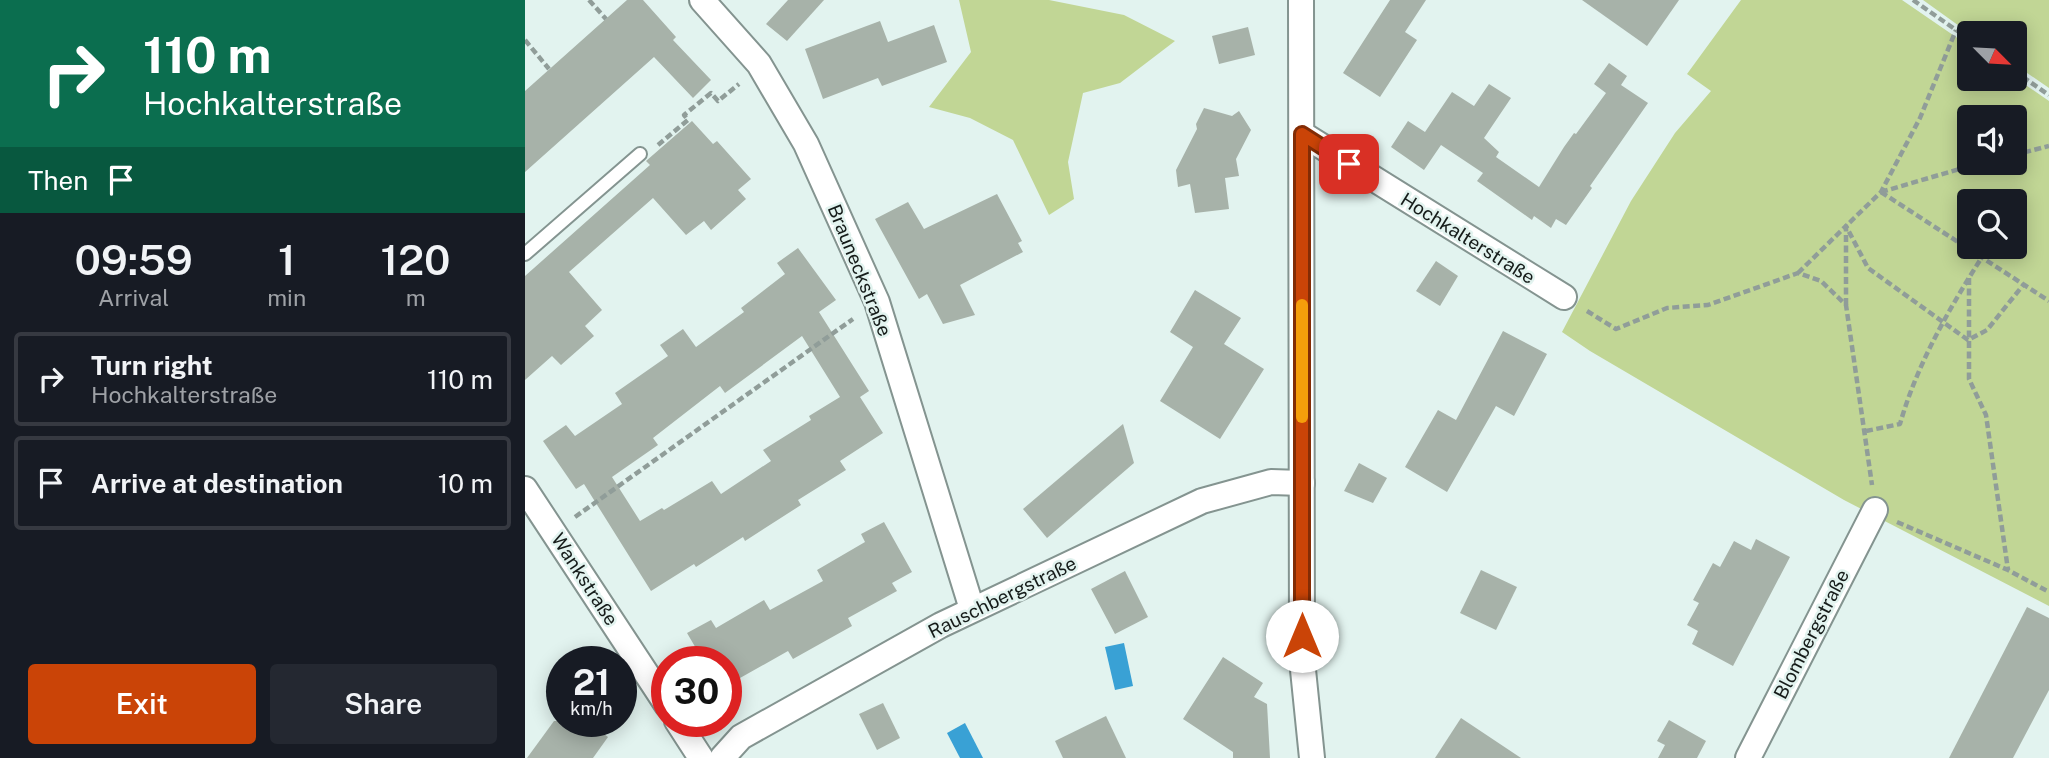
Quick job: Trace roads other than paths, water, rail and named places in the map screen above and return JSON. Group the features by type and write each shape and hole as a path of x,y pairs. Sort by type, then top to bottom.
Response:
{"street":[{"name":"Brauneckstraße","path":"702,0 759,64 806,144 877,302 972,609"},
{"path":"1301,0 1302,660 1312,758"},
{"name":"Hochkalterstraße","path":"1302,134 1563,297"},
{"name":"Rauschbergstraße","path":"722,758 741,737 972,609 1036,582 1202,501 1271,482 1302,483"},
{"name":"Wankstraße","path":"525,489 651,680"},
{"name":"Blombergstraße","path":"1748,758 1875,510"},
{"path":"687,737 701,758"}],"lane":[{"path":"525,254 640,154"}],"water":[{"path":"1124,643 1133,686 1115,690 1105,647"},
{"path":"965,723 983,758 960,758 947,733"}]}
